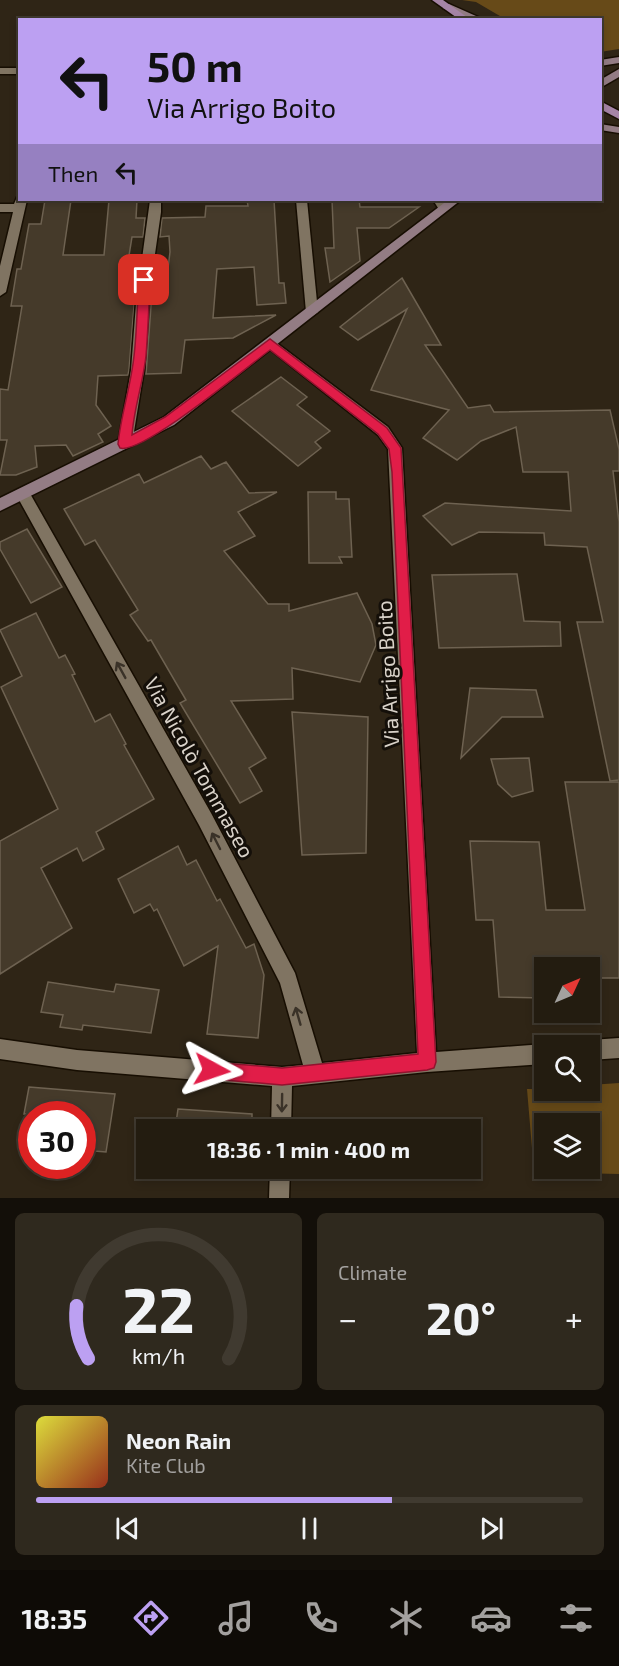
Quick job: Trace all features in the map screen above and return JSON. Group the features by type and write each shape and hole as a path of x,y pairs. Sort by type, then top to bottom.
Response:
{"main road":[{"path":"436,0 464,18"},
{"path":"602,105 619,116"}],"street":[{"path":"446,6 476,18"},
{"path":"602,63 619,60"},
{"path":"0,71 18,71"},
{"path":"602,84 619,72"},
{"path":"602,127 619,130"},
{"path":"124,444 140,356 142,297 153,236 156,201"},
{"path":"301,201 312,312"},
{"path":"0,208 20,204 0,292"},
{"path":"0,505 124,444 183,411 312,312 441,204"},
{"name":"Via Arrigo Boito","path":"270,344 383,431 395,448 427,1062"},
{"name":"Via Nicolò Tommaseo","path":"23,494 205,819 288,980 315,1073"},
{"path":"600,1049 619,1048"},
{"path":"0,1049 77,1060 282,1077 534,1054"},
{"path":"281,1119 282,1077"},
{"path":"279,1198 280,1179"}],"shaded area":[{"path":"462,0 619,0 619,49 602,52 602,18 503,18 476,2"},
{"path":"619,1083 619,1174 600,1174 600,1113 534,1113 534,1172 527,1089 534,1089 534,1101 600,1101 600,1084"}],"building":[{"path":"45,201 71,201 63,255 104,255 109,201 137,201 136,218 145,218 143,237 132,237 123,293 135,293 129,370 128,375 98,376 96,405 111,426 98,434 103,442 73,456 66,445 35,446 37,467 16,475 0,475 7,440 0,440 0,389 8,390 22,306 11,306 17,269 21,269 29,224 41,224"},
{"path":"247,201 274,201 279,283 284,283 286,303 257,305 254,267 217,269 213,318 276,315 233,338 185,340 181,373 146,374 152,293 165,293 170,252 169,236 160,237 162,218 205,217 206,206 248,206"},
{"path":"332,201 359,201 360,207 419,207 389,228 357,228 360,261 330,282 325,248 334,248"},
{"path":"402,278 441,345 425,345 468,408 490,405 494,412 610,410 619,449 619,471 613,471 619,522 619,780 610,781 577,622 603,622 587,547 545,545 544,533 479,532 452,545 423,516 445,503 571,511 568,472 523,472 516,427 481,441 457,460 423,438 449,410 371,390 407,309 358,340 340,327"},
{"path":"281,377 307,397 297,405 330,431 315,442 321,448 298,466 232,411"},
{"path":"201,456 211,469 226,462 249,493 277,492 238,512 255,536 224,551 268,604 289,604 289,611 357,593 372,624 376,645 360,682 292,668 293,699 231,701 266,758 249,768 262,791 240,803 180,703 186,700 151,640 148,641 130,615 138,610 95,540 85,545 64,509 139,474 144,483"},
{"path":"308,492 336,492 336,499 349,499 352,557 339,557 342,563 309,563"},
{"path":"27,529 62,587 31,603 0,549 0,542"},
{"path":"517,574 524,621 560,622 561,646 439,648 432,575"},
{"path":"36,613 59,658 65,655 95,722 110,714 126,744 124,745 154,799 96,832 104,849 83,861 77,848 41,868 72,928 0,974 0,841 58,809 1,687 22,676 0,630"},
{"path":"470,688 536,690 543,717 502,717 461,758"},
{"path":"292,712 368,717 366,853 302,855"},
{"path":"529,758 533,791 512,797 498,784 491,759"},
{"path":"565,782 619,782 619,978 600,978 600,957 534,957 534,998 499,997 493,920 476,920 470,841 539,842 546,910 585,910"},
{"path":"178,846 187,865 196,860 217,901 220,899 246,948 254,944 264,975 258,1038 207,1034 218,946 184,966 157,909 154,911 150,904 134,913 118,879"},
{"path":"48,982 114,992 116,984 159,990 151,1033 83,1025 82,1030 60,1027 63,1015 41,1012"},
{"path":"29,1087 115,1094 106,1152 96,1151 96,1101 26,1101"},
{"path":"178,1109 252,1114 252,1119 177,1119"}],"route":[{"path":"144,280 140,356 124,444 169,421 270,344 383,431 395,448 398,472 427,1062 282,1077 212,1070"}]}
